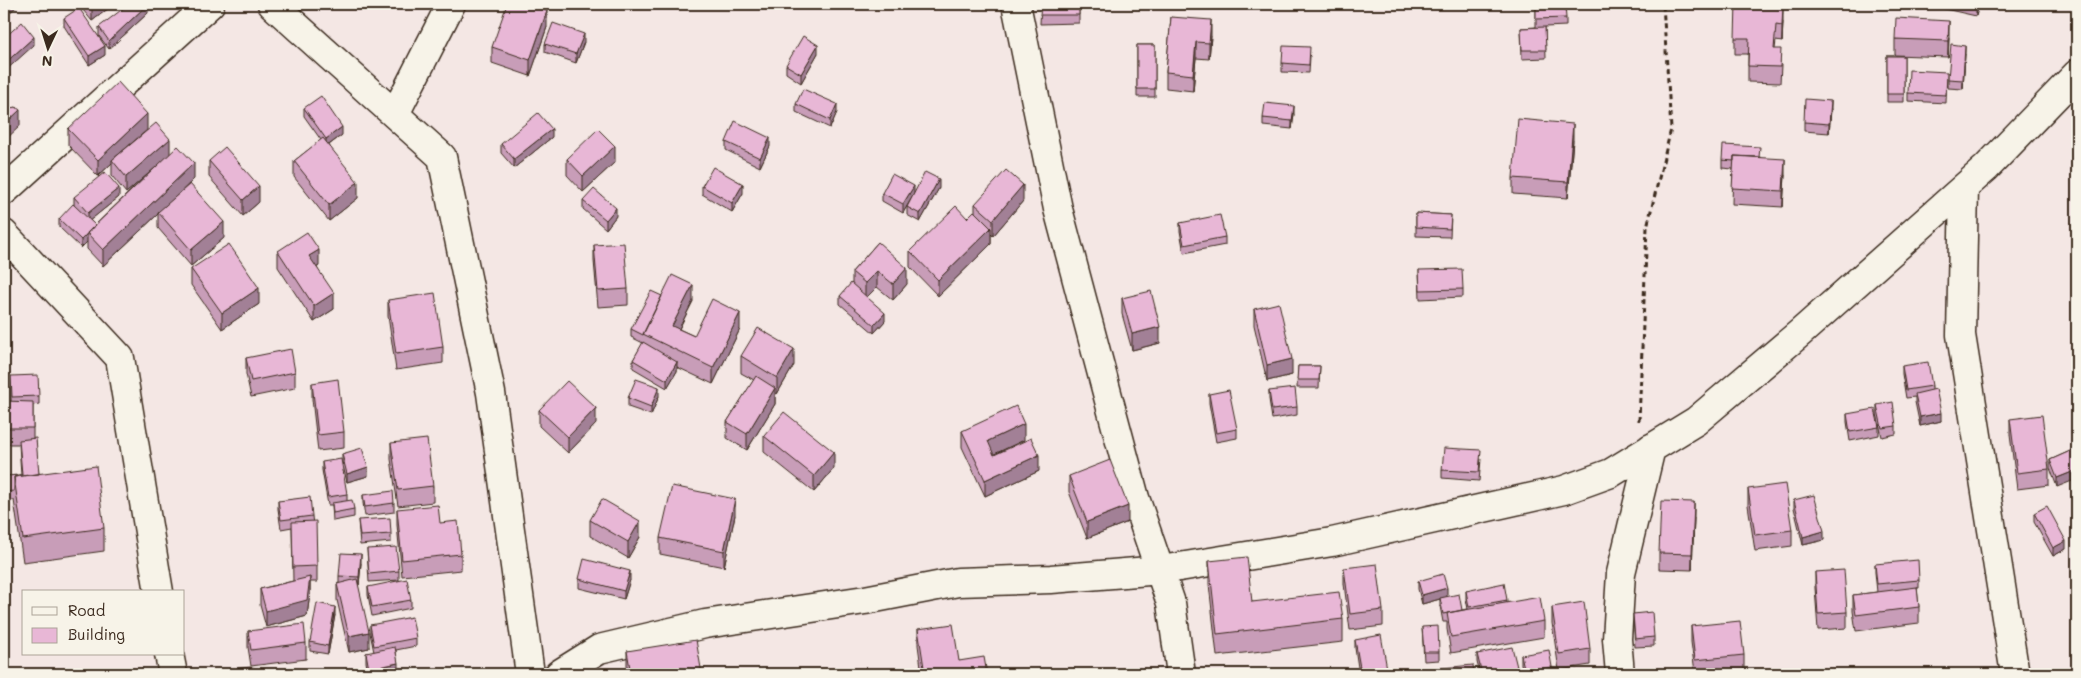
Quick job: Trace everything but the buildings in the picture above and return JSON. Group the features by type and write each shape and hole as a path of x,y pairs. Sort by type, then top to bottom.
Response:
{"street":[{"path":"4,191 210,4"},
{"path":"272,4 442,157 491,394 530,674"},
{"path":"394,114 451,4"},
{"path":"1016,4 1058,209 1136,498 1162,570 1171,603 1180,674"},
{"path":"559,674 599,649 705,624 865,600 958,582 1051,579 1162,570 1332,542 1564,490 1610,473 1696,421 1800,333 1986,168 2077,74"},
{"path":"1964,188 1961,335 2015,674"},
{"path":"4,234 120,358 159,590"},
{"path":"1620,674 1617,640 1621,573 1645,452"},
{"path":"169,656 173,674"}],"path":[{"path":"1645,452 1647,227 1671,129 1663,4"}]}
